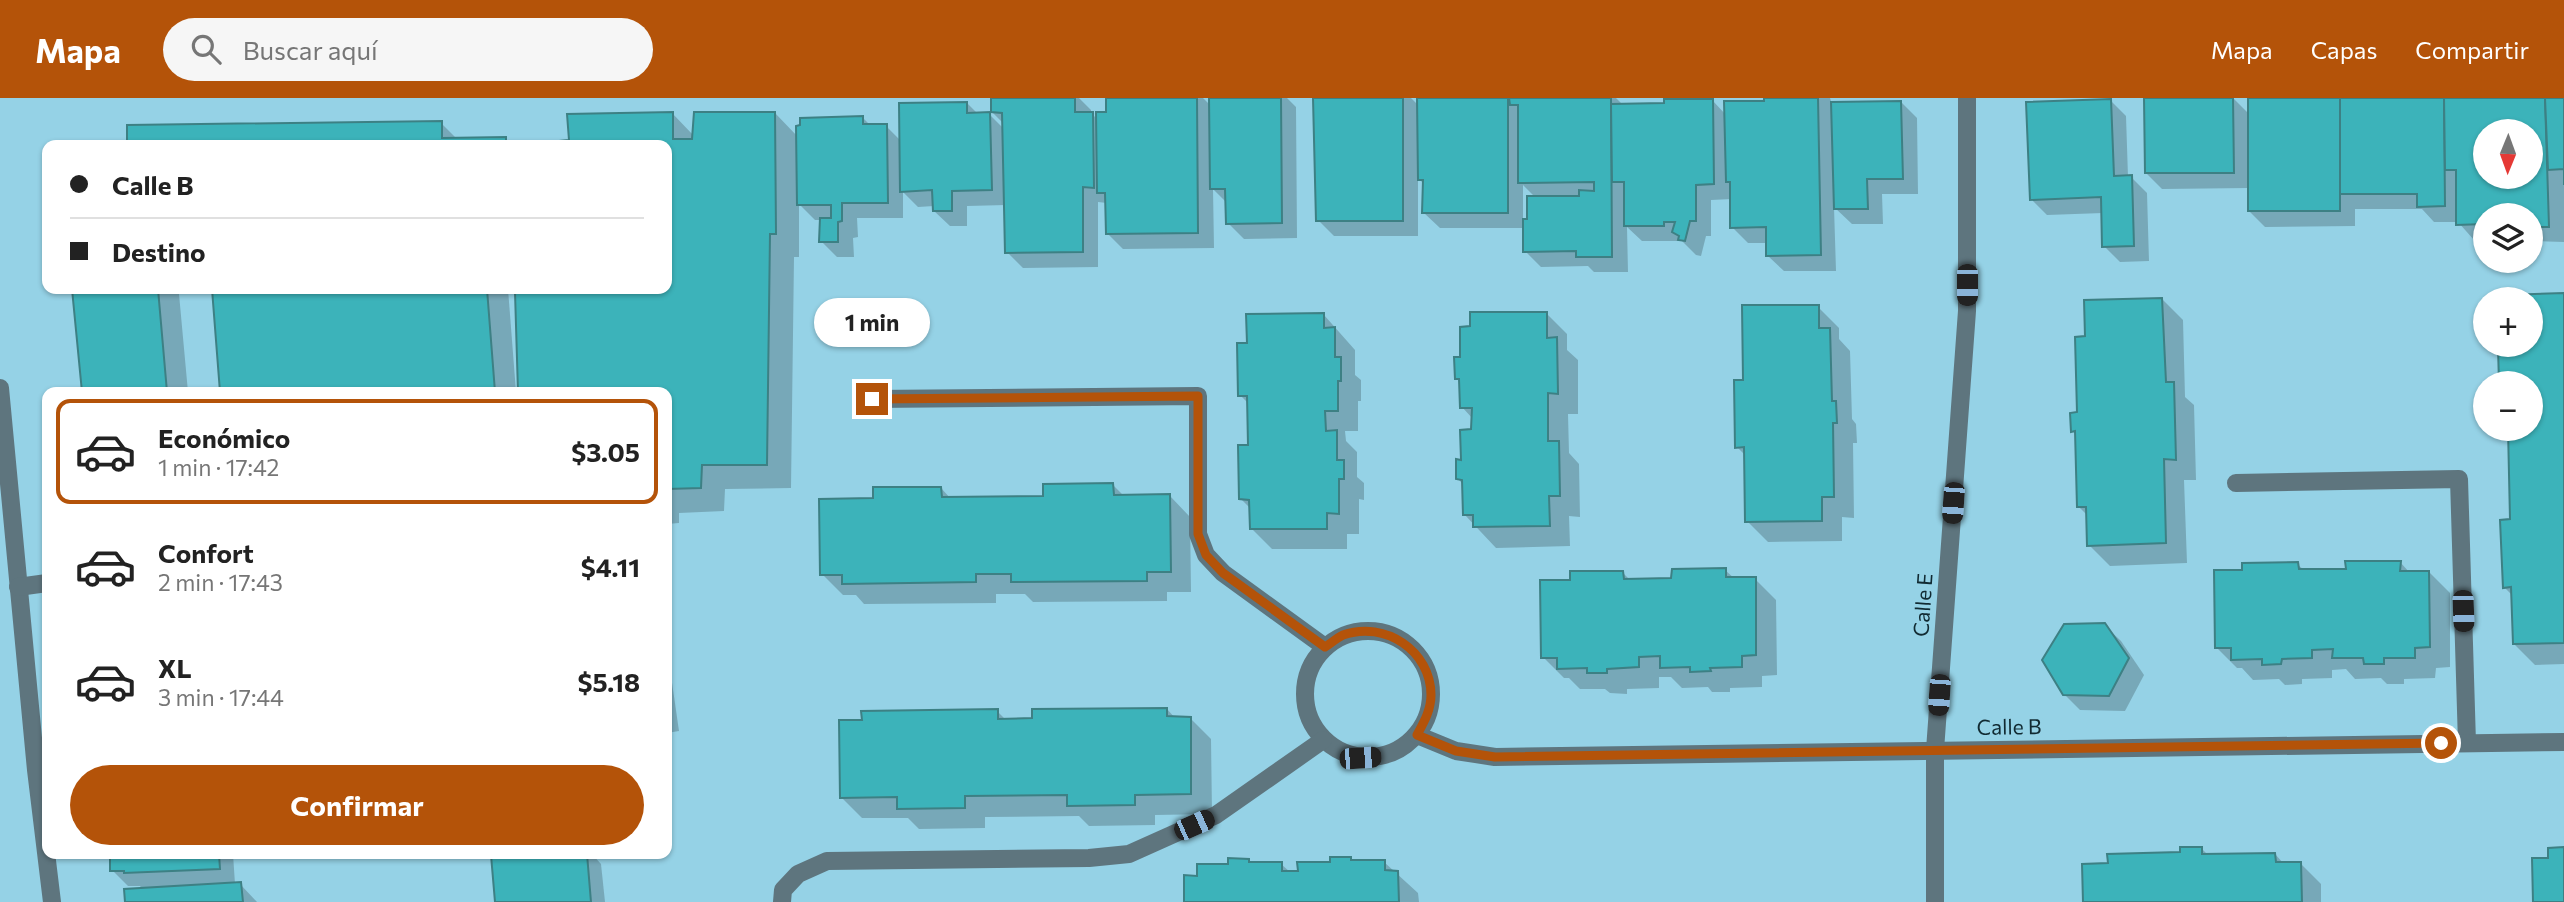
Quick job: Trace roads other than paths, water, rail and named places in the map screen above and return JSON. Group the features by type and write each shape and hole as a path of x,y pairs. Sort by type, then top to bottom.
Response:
{"street":[{"name":"Calle E","path":"1936,902 1935,750 1967,311 1967,98"},
{"path":"0,388 18,587 42,769"},
{"path":"872,399 1198,396 1198,534 1206,555 1223,573 1325,647"},
{"path":"2236,483 2459,479 2467,743"},
{"path":"18,587 42,584"},
{"path":"1363,631 1384,633 1403,642 1419,656 1429,675 1431,696 1427,717 1417,735 1400,749 1381,756 1360,758 1340,752 1323,740 1311,723 1305,703 1305,682 1312,663 1325,647 1342,635 1363,631"},
{"name":"Calle B","path":"1417,735 1456,751 1495,757 2564,742"},
{"path":"782,902 783,890 798,874 827,861 1089,858 1129,854 1216,815 1323,740"},
{"path":"49,859 52,902"}]}
